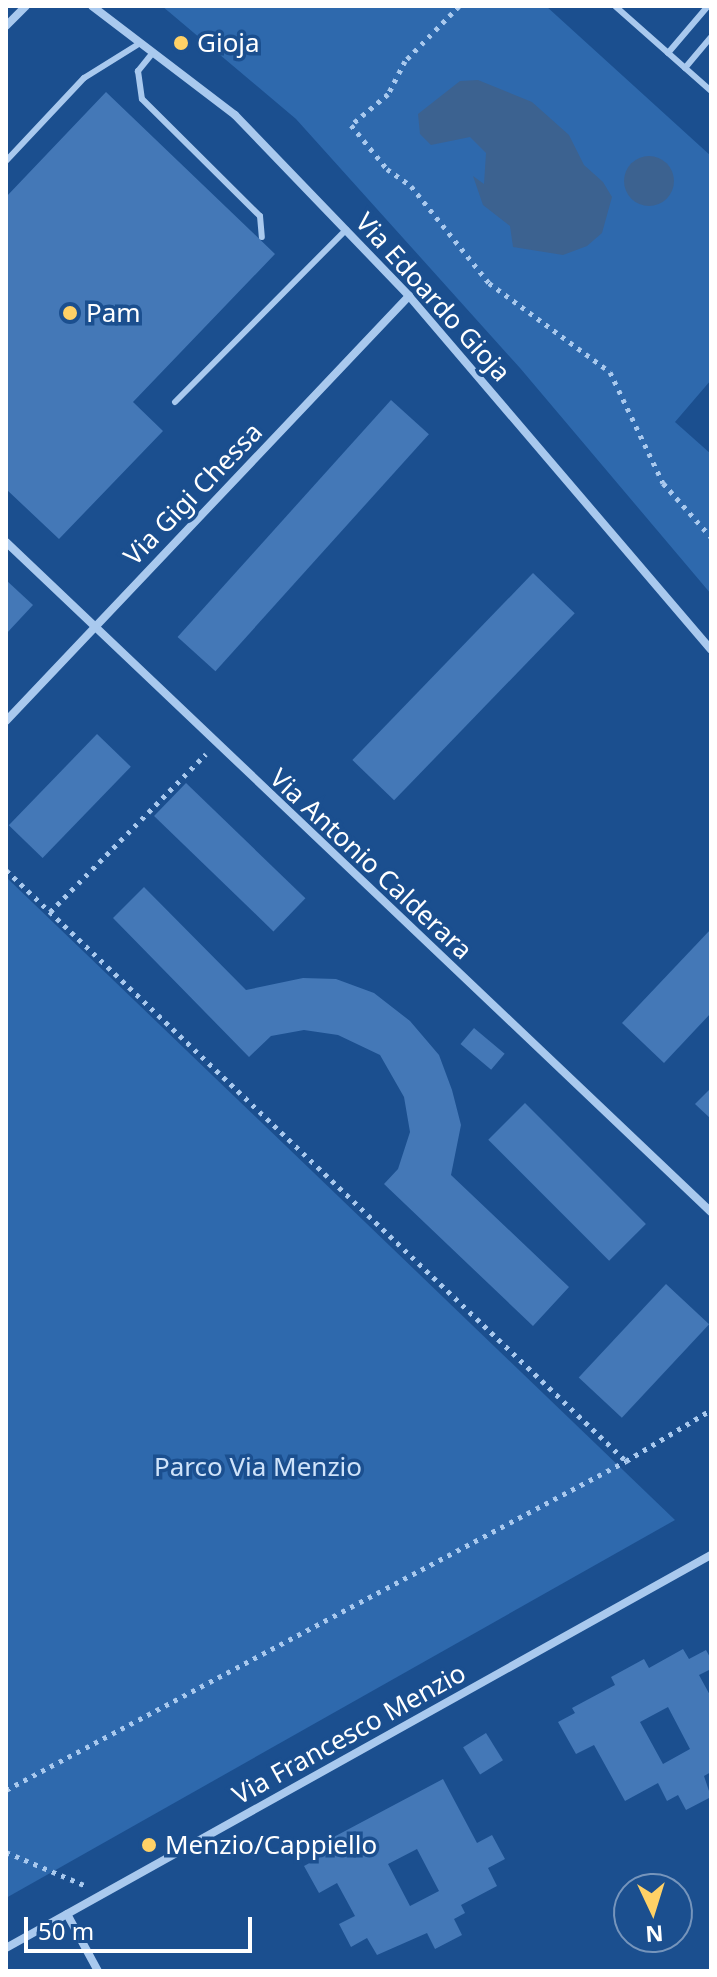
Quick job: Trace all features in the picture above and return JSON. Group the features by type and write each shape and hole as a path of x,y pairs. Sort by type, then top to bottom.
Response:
{"street":[{"path":"6,26 26,6"},
{"name":"Via Edoardo Gioja","path":"92,6 137,45 235,115 346,230 409,296 711,649"},
{"name":"Via Gigi Chessa","path":"6,721 409,296"},
{"name":"Via Antonio Calderara","path":"6,542 215,744 711,1212"},
{"name":"Via Francesco Menzio","path":"6,1948 711,1555"},
{"path":"67,1914 98,1971"}],"lane":[{"path":"615,6 711,91"},
{"path":"668,53 708,6"},
{"path":"685,68 711,37"},
{"path":"6,161 84,78 137,45"},
{"path":"151,55 138,71 142,99 260,216 262,237"},
{"path":"175,402 346,230"}],"path":[{"path":"459,6 405,61 388,94 351,125 387,169 411,186 489,283 610,372 663,483 711,537"},
{"path":"50,912 215,744"},
{"path":"6,870 626,1461"},
{"path":"6,1790 626,1461 711,1410"},
{"path":"6,1852 103,1894"}],"green space":[{"path":"162,6 546,6 711,156 711,380 675,422 711,454 711,594 520,368 296,119"},
{"name":"Parco Via Menzio","path":"6,877 675,1520 6,1898"}],"shaded area":[{"path":"478,80 532,102 569,135 584,165 603,182 612,197 602,233 587,246 563,255 513,247 510,226 483,205 473,176 484,184 486,153 470,137 431,145 420,134 418,114 460,81"},
{"path":"649,156 666,164 674,181 666,198 649,206 632,198 624,181 632,164"}],"building":[{"path":"106,92 275,254 133,402 163,431 59,539 6,489 6,197"},
{"path":"391,400 429,434 215,671 178,637"},
{"path":"533,573 575,613 394,800 352,760"},
{"path":"6,580 33,605 6,634"},
{"path":"97,734 131,767 43,858 9,825"},
{"path":"186,783 305,898 273,931 154,816"},
{"path":"144,887 246,990 303,978 336,979 374,993 410,1021 439,1055 452,1090 461,1125 451,1175 569,1287 533,1326 384,1184 398,1169 410,1132 404,1097 380,1055 338,1035 304,1030 271,1036 249,1057 113,918"},
{"path":"711,929 711,1013 664,1063 622,1023"},
{"path":"474,1028 505,1054 491,1070 461,1044"},
{"path":"711,1088 711,1119 695,1104"},
{"path":"525,1103 646,1224 609,1261 488,1140"},
{"path":"666,1284 709,1324 622,1418 579,1378"},
{"path":"683,1649 689,1659 706,1650 711,1659 711,1669 699,1675 711,1697 711,1772 704,1776 711,1797 686,1810 678,1795 667,1801 658,1783 625,1801 594,1745 576,1754 558,1722 575,1713 572,1708 615,1685 611,1677 644,1659 649,1668","holes":["668,1707 690,1749 663,1764 640,1722"]},
{"path":"486,1733 503,1760 480,1774 463,1747"},
{"path":"443,1779 477,1843 492,1835 505,1859 488,1868 497,1886 461,1905 465,1913 454,1919 462,1935 435,1949 427,1933 377,1955 367,1938 351,1947 339,1924 355,1916 337,1883 319,1893 304,1866 319,1858 313,1848","holes":["417,1849 439,1891 410,1906 388,1864"]}],"place":[{"name":"Gioja","path":"181,43"},
{"name":"Pam","path":"70,313"},
{"name":"Menzio/Cappiello","path":"149,1845"}]}
